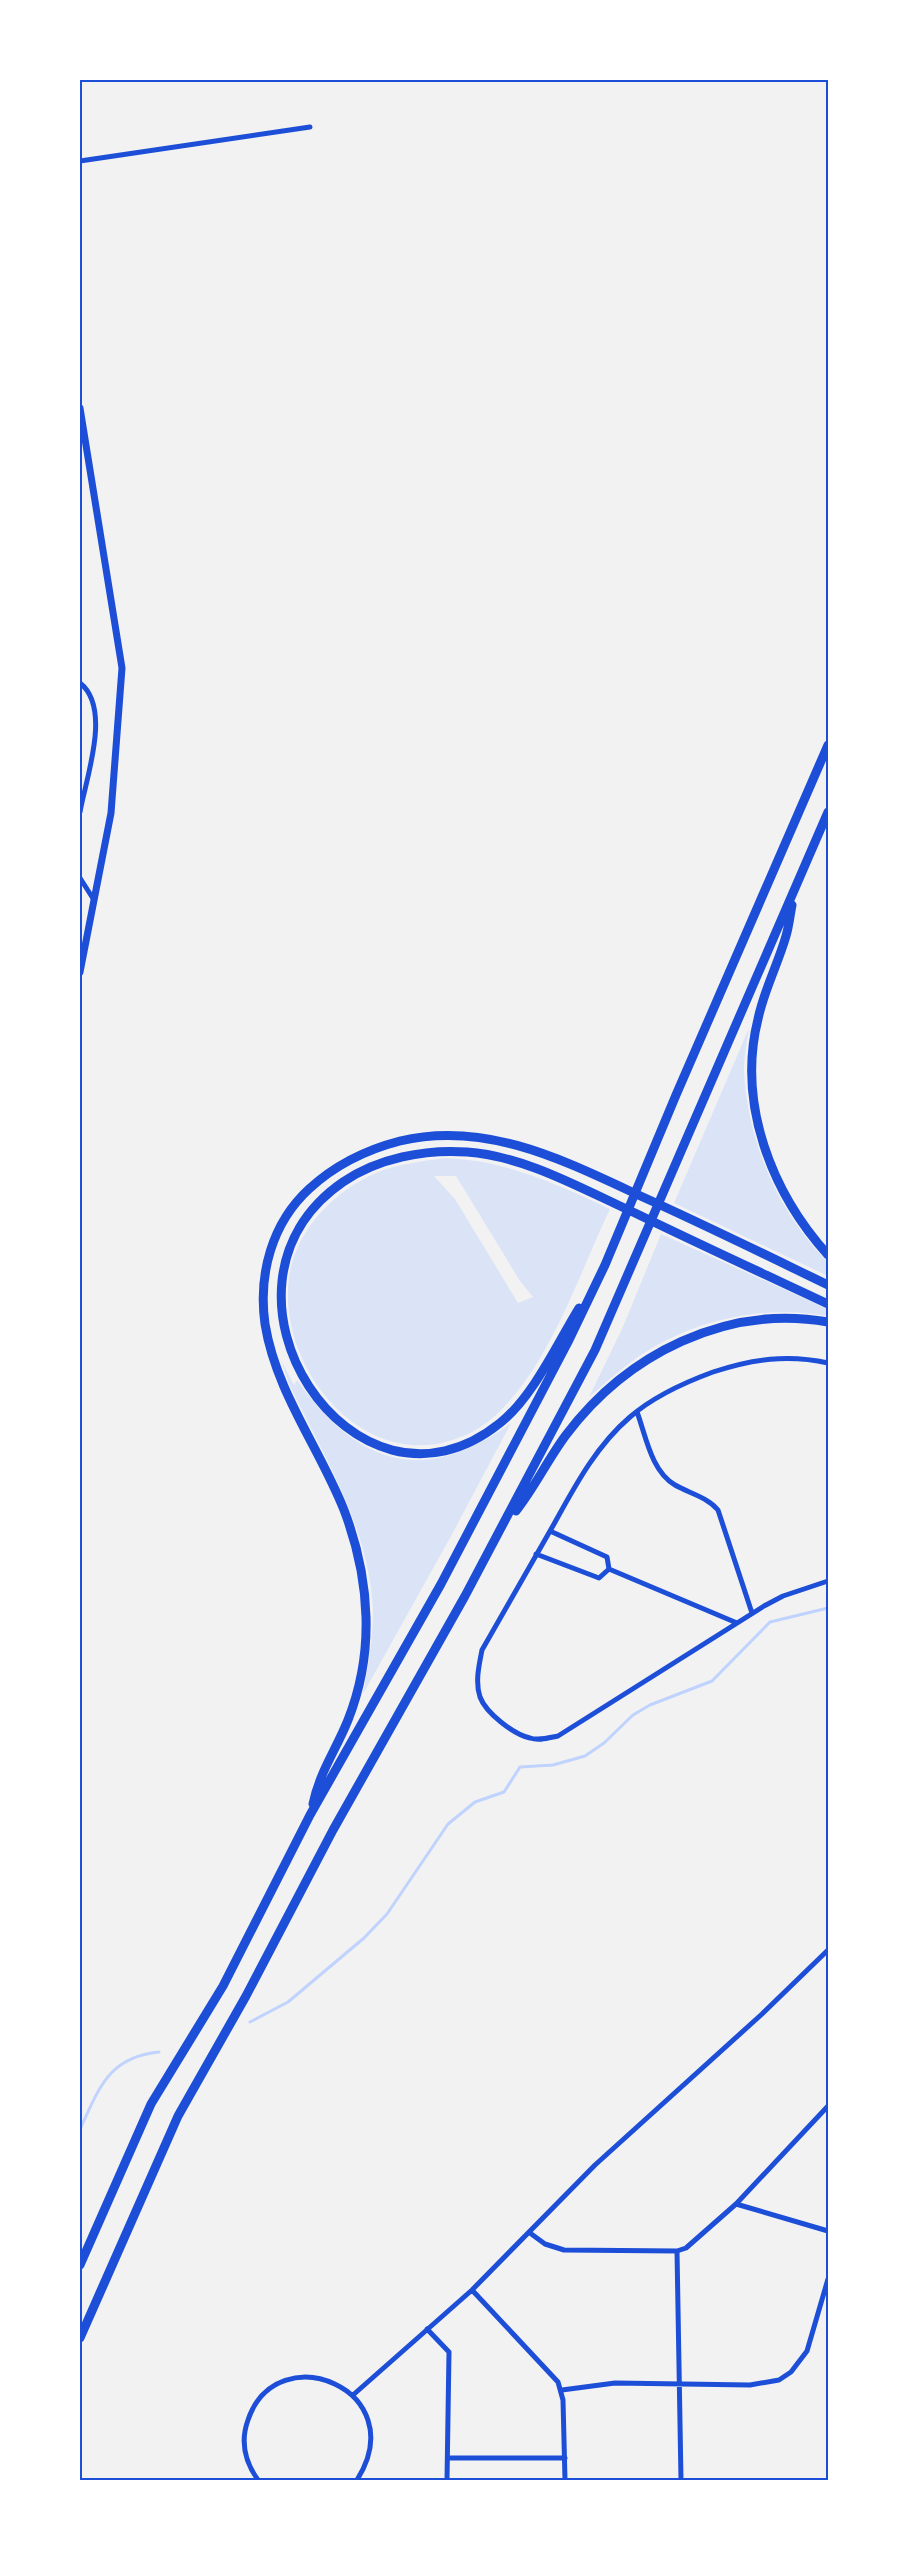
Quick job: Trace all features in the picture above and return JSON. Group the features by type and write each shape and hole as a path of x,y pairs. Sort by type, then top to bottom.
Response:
{"highway":[{"path":"80,2265 151,2104 223,1986 310,1815 476,1520 568,1342 605,1265 828,745"},
{"path":"80,2338 178,2116 246,1996 333,1830 503,1527 595,1350 624,1288 828,812"},
{"path":"796,885 786,937 765,990 757,1022 752,1082 758,1123 777,1180 809,1233 828,1255"},
{"path":"310,1815 319,1777 334,1750 354,1701 364,1655 366,1614 360,1565 349,1523 288,1396 269,1341 263,1303 270,1252 280,1226 291,1208 304,1194 339,1164 363,1153 415,1137 466,1135 514,1143 608,1181 828,1285"},
{"path":"605,1265 519,1406 481,1437 460,1448 437,1453 414,1454 375,1445 339,1421 307,1387 296,1367 284,1333 281,1295 289,1248 297,1231 318,1202 334,1189 369,1168 419,1154 468,1152 492,1155 522,1164 601,1198 828,1304"},
{"path":"503,1527 533,1489 566,1435 602,1394 645,1360 699,1333 733,1324 772,1320 828,1322"}],"street":[{"path":"80,161 310,128"},
{"path":"80,408 122,668 111,813 80,972"},
{"path":"80,683 93,700 96,716 93,750 80,812"},
{"path":"80,878 94,900"},
{"path":"828,1363 801,1358 769,1358 732,1366 674,1387 637,1412 602,1448 563,1506 482,1650 478,1675 480,1698 489,1711 529,1738 542,1739 558,1736 752,1613 783,1596 828,1581"},
{"path":"637,1412 655,1462 665,1477 673,1484 709,1501 718,1510 752,1613"},
{"path":"550,1531 607,1557 609,1569"},
{"path":"536,1554 599,1578 609,1569"},
{"path":"609,1569 737,1623"},
{"path":"353,2395 472,2290 595,2165 762,2014 828,1950"},
{"path":"530,2232 545,2244 564,2250 677,2251 695,2242 736,2204 828,2106"},
{"path":"736,2204 828,2231"},
{"path":"677,2251 681,2481"},
{"path":"562,2390 615,2383 767,2384 791,2372 807,2351 828,2279"},
{"path":"472,2290 553,2374 562,2390 565,2481"},
{"path":"427,2329 449,2352 447,2481"},
{"path":"258,2481 250,2469 244,2450 244,2430 251,2411 263,2395 279,2383 298,2378 318,2378 337,2384 353,2395 364,2410 370,2428 371,2447 366,2466 357,2481"},
{"path":"448,2458 565,2458"}],"shaded area":[{"path":"749,1028 744,1070 746,1096 759,1149 768,1174 794,1221 828,1262 828,1276 674,1203"},
{"path":"445,1158 509,1168 550,1182 610,1209 551,1339 521,1387 503,1408 481,1427 455,1439 437,1444 405,1444 375,1435 349,1419 326,1397 308,1370 295,1340 289,1309 289,1278 299,1244 308,1228 347,1189 378,1172","holes":["434,1176 456,1176 520,1281 533,1297 518,1303 455,1199"]},
{"path":"661,1234 828,1309 828,1316 781,1312 758,1314 734,1317 689,1330 639,1356 589,1397 622,1329"},
{"path":"281,1360 294,1385 297,1380 320,1409 344,1432 368,1448 394,1457 421,1460 449,1455 479,1443 511,1423 363,1694 373,1611 370,1581 363,1551 343,1493 289,1384"}],"waterway":[{"path":"250,2022 288,2002 364,1938 387,1914 448,1824 475,1802 504,1792 520,1767 553,1765 585,1756 604,1743 633,1715 650,1705 712,1681 770,1622 828,1608"},
{"path":"80,2129 100,2088 117,2068 142,2055 159,2052"}]}
